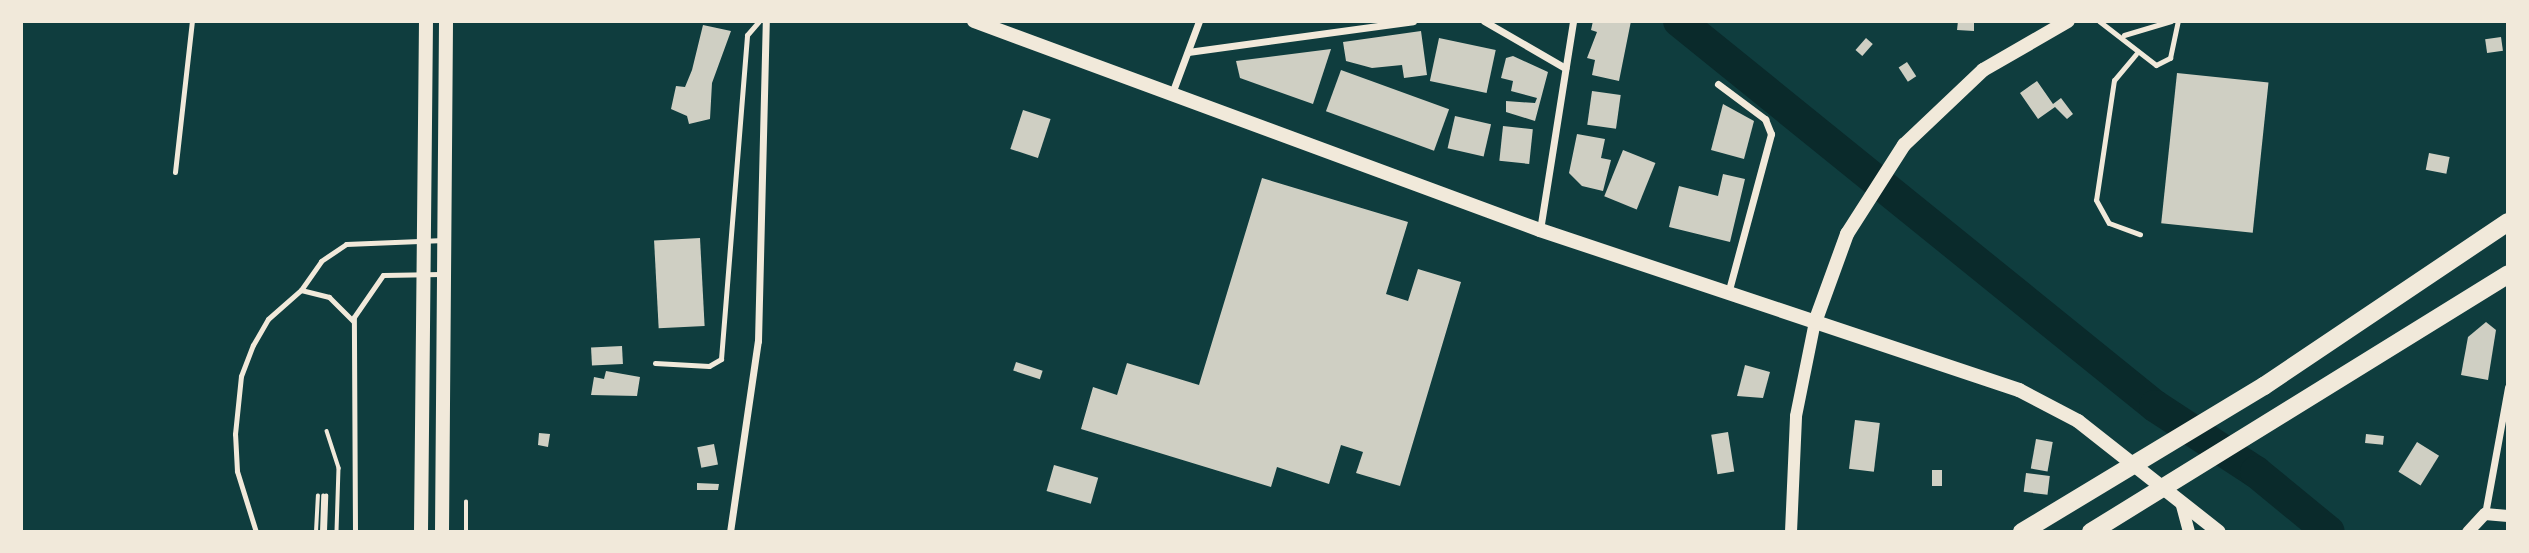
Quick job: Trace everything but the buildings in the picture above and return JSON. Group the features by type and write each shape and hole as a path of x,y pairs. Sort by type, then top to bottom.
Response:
{"highway":[{"path":"2022,532 2264,386 2508,222"},
{"path":"2091,532 2508,274"}],"main road":[{"path":"421,532 426,21"},
{"path":"442,532 446,21"},
{"path":"974,21 1171,96 1540,230 2033,397 2078,421 2219,532"},
{"path":"1815,322 1866,200 1904,145 1983,70 2068,21"}],"street":[{"path":"730,532 758,341 766,21"},
{"path":"1171,96 1199,21"},
{"path":"1188,52 1413,21"},
{"path":"1484,21 1565,68"},
{"path":"1540,230 1573,21"},
{"path":"1718,84 1765,119 1771,134 1728,294"},
{"path":"1791,532 1796,416 1815,322"},
{"path":"2468,532 2485,514 2508,387"},
{"path":"2182,502 2189,532"},
{"path":"2485,514 2508,516"}],"lane":[{"path":"175,172 192,21"},
{"path":"655,363 709,366 721,359 747,35 759,21"},
{"path":"2099,21 2124,35 2136,54 2149,64 2167,61 2178,21"},
{"path":"2124,35 2171,21"},
{"path":"2136,54 2114,80 2096,200 2109,223 2140,234"},
{"path":"256,532 237,471 237,395 260,331 301,290 321,261 346,244 444,240"},
{"path":"355,532 353,321 380,276 444,274"},
{"path":"301,290 329,297 353,321"}],"path":[{"path":"327,431 339,468 337,532"},
{"path":"320,532 322,496 320,532"},
{"path":"466,502 466,532"}],"waterway":[{"path":"1679,21 2155,406 2256,472 2329,532"}]}
